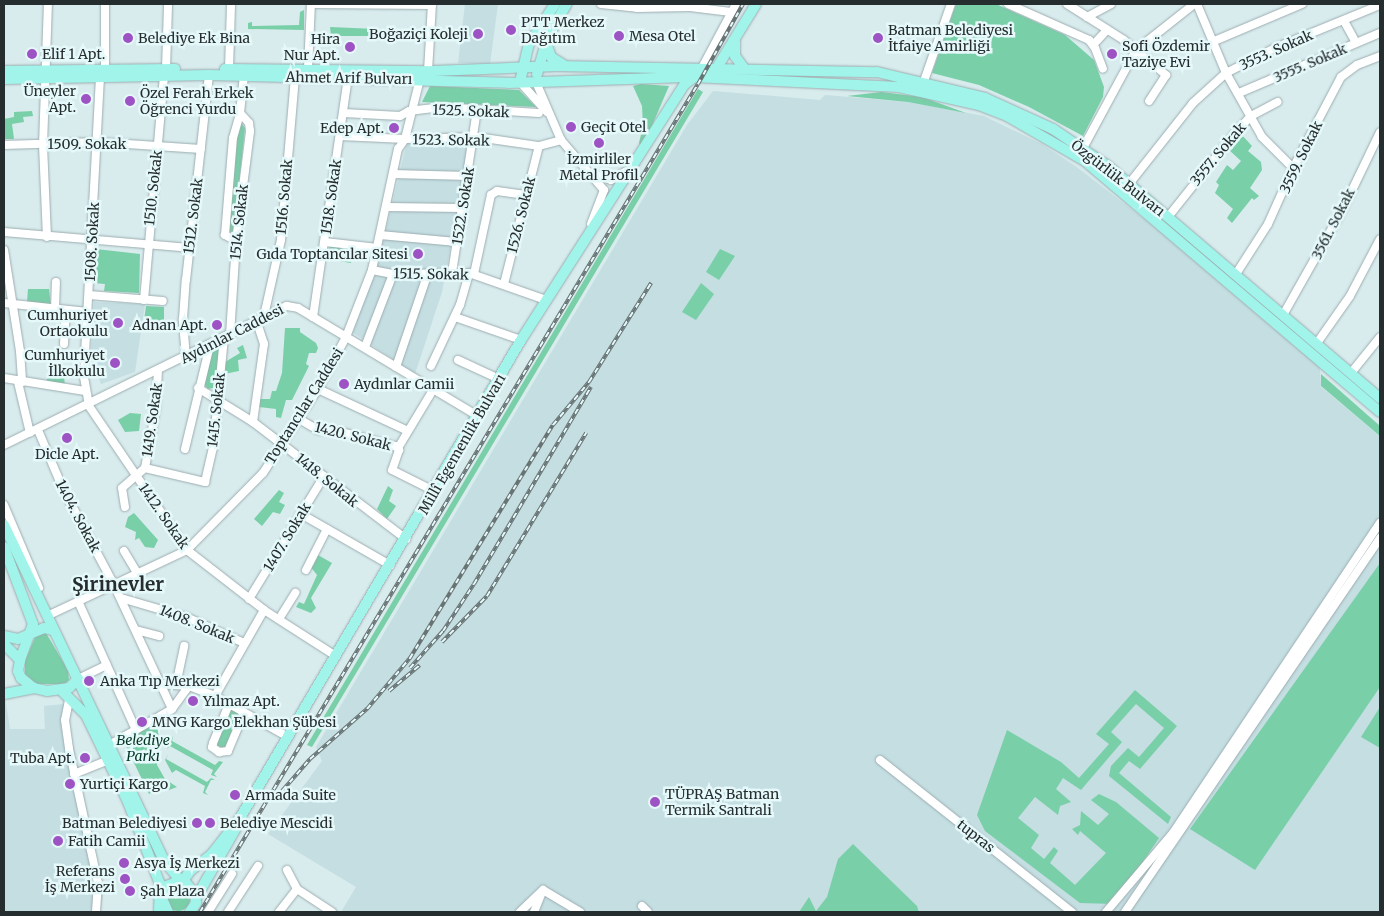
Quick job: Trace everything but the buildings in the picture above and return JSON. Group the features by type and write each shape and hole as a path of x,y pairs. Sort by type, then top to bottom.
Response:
{"main road":[{"path":"504,68 517,60 555,4"},
{"path":"536,82 538,68 546,43 567,4"},
{"path":"716,69 735,42 756,4"},
{"path":"735,42 735,56 745,70"},
{"path":"546,43 551,57 568,66"},
{"path":"520,82 529,44"},
{"name":"Ahmet Arif Bulvarı","path":"165,73 229,69 428,71 568,66 683,69"},
{"path":"663,69 672,77 674,102"},
{"name":"Özgürlük Bulvarı","path":"683,69 877,72 924,81 985,98 1053,129 1083,148 1129,184 1380,398"},
{"path":"841,86 843,71"},
{"name":"Ahmet Arif Bulvarı","path":"4,72 47,75"},
{"name":"Ahmet Arif Bulvarı","path":"4,79 103,73 520,82 694,77"},
{"name":"Özgürlük Bulvarı","path":"694,77 841,86 899,87 979,104 1007,116 1085,161 1380,412"},
{"name":"Millî Egemenlik Bulvarı","path":"240,818 434,492 521,340 616,195 674,102 694,77"},
{"path":"4,525 41,605 50,614 53,630 111,744 166,862 182,882 193,889 196,904"},
{"path":"4,547 31,617 32,633 20,660 19,675 34,688"},
{"path":"18,639 28,628 31,617"},
{"path":"4,636 18,639 44,628 53,630"},
{"path":"4,644 20,660"},
{"path":"4,694 34,688 62,692 73,686 78,679"},
{"path":"62,692 86,715 109,760 154,865 161,901 160,912"},
{"path":"161,901 167,886 182,882 240,818"},
{"path":"190,912 196,904 210,874 239,827 240,818"},
{"path":"166,862 179,870 201,863"},
{"path":"154,865 163,872 166,862"},
{"path":"201,863 197,871 198,876 202,879 210,874"},
{"path":"161,901 168,912"}],"street":[{"path":"47,237 44,144 48,4"},
{"name":"1508. Sokak","path":"88,406 85,391 88,312 103,73 105,4"},
{"name":"1510. Sokak","path":"144,300 147,244 165,73 168,4"},
{"path":"229,69 231,4"},
{"path":"308,69 310,4"},
{"path":"316,4 432,5 428,71"},
{"path":"600,4 638,6 691,5 732,12"},
{"path":"702,68 736,4"},
{"path":"924,81 951,4"},
{"path":"1008,4 1089,40 1103,69"},
{"path":"1068,4 1136,50 1166,76 1149,101"},
{"path":"1087,17 1111,4"},
{"path":"1083,148 1136,50 1195,4 1226,73 1239,93 1262,137 1293,168"},
{"path":"1212,42 1302,4"},
{"name":"3553. Sokak","path":"1129,184 1193,103 1226,73 1275,48 1380,5"},
{"path":"1344,21 1356,44"},
{"path":"1093,45 1107,30"},
{"name":"3555. Sokak","path":"1239,93 1380,33"},
{"name":"3559. Sokak","path":"1236,274 1268,224 1293,168 1341,77 1356,65 1380,56"},
{"name":"1512. Sokak","path":"186,357 184,319 189,248 209,75"},
{"path":"236,242 224,235 233,138 240,113 244,76"},
{"name":"1516. Sokak","path":"264,316 281,240 295,76"},
{"name":"1518. Sokak","path":"313,317 348,78"},
{"name":"Toptancılar Caddesi","path":"50,614 187,550 263,473 318,390 346,337 372,270 398,149 405,139 409,111 420,79"},
{"path":"520,82 549,114"},
{"path":"536,82 561,140 604,190"},
{"name":"3557. Sokak","path":"1168,217 1218,152 1251,116 1277,102"},
{"name":"1525. Sokak","path":"344,113 400,116 409,111 440,107 539,113"},
{"name":"1522. Sokak","path":"452,273 478,110"},
{"name":"1514. Sokak","path":"227,337 236,242 250,131 240,113"},
{"name":"3561. Sokak","path":"1283,315 1343,209 1351,188 1380,132"},
{"name":"1523. Sokak","path":"340,136 405,139 474,137 539,146 561,140"},
{"name":"1509. Sokak","path":"4,145 98,142 201,149"},
{"name":"1526. Sokak","path":"504,284 539,146"},
{"path":"589,172 611,180 632,168"},
{"path":"393,174 468,176"},
{"path":"604,190 613,187 616,195"},
{"path":"586,240 604,190"},
{"path":"431,366 455,317 472,274 491,195 497,191 526,195"},
{"path":"386,207 463,208"},
{"path":"4,232 189,248"},
{"path":"380,236 457,242"},
{"path":"325,242 378,248"},
{"path":"1317,343 1350,296 1379,244"},
{"name":"1404. Sokak","path":"4,254 7,303 20,351 20,382 34,432 121,598 172,709"},
{"name":"1515. Sokak","path":"372,270 393,274 472,274 546,300"},
{"path":"396,367 428,273"},
{"path":"365,347 392,284 393,274"},
{"path":"54,309 56,282"},
{"path":"89,295 163,301"},
{"path":"7,303 88,312"},
{"name":"Aydınlar Caddesi","path":"4,445 158,372 286,306 298,308 478,416"},
{"path":"64,344 66,310"},
{"path":"455,317 521,340"},
{"path":"253,422 264,350 256,320"},
{"name":"1415. Sokak","path":"145,468 205,482 213,448 216,401 227,337"},
{"path":"1351,373 1380,337"},
{"path":"184,449 210,345"},
{"path":"458,360 499,379"},
{"name":"1419. Sokak","path":"145,468 156,408 158,372"},
{"path":"4,378 85,391"},
{"name":"1418. Sokak","path":"198,388 216,401 253,422 406,539"},
{"path":"318,390 408,432"},
{"path":"398,448 433,390"},
{"name":"1412. Sokak","path":"88,406 187,550 264,610 336,656"},
{"name":"1420. Sokak","path":"299,419 318,430 342,432 398,448 392,470 434,492"},
{"path":"125,507 122,488 145,468"},
{"name":"1407. Sokak","path":"249,599 324,476"},
{"path":"4,505 40,591 41,605"},
{"path":"301,514 390,565"},
{"path":"1106,912 1173,833 1380,523"},
{"path":"306,570 327,529"},
{"path":"1124,912 1380,538"},
{"path":"124,550 138,574"},
{"path":"4,560 17,592 26,602"},
{"path":"280,619 294,593"},
{"name":"1408. Sokak","path":"121,598 186,617 244,643"},
{"path":"78,601 136,730"},
{"path":"215,696 264,610"},
{"path":"136,630 158,636"},
{"path":"176,685 184,646"},
{"path":"78,679 107,665"},
{"path":"159,684 189,686 215,696 288,737"},
{"path":"111,744 172,709 189,686"},
{"path":"69,700 65,720 74,774 98,883 96,912"},
{"path":"230,704 212,742 212,747 219,752 228,751 244,713"},
{"path":"74,774 109,760"},
{"name":"tupras","path":"880,760 1072,912"},
{"path":"228,912 258,866"},
{"path":"287,870 297,889 332,912"},
{"path":"208,912 232,874"},
{"path":"279,912 297,889"},
{"path":"520,912 543,890"},
{"path":"534,912 543,890"},
{"path":"543,890 580,912"}],"shaded area":[{"name":"Boğaziçi Koleji","path":"465,4 498,4 490,64 458,63"},
{"path":"713,91 820,100 825,95 908,102 984,116 1042,144 1078,168 1153,226 1320,368 1321,387 1380,436 1380,912 341,912 356,887 268,834 322,761 316,747 687,125"},
{"name":"Gıda Toptancılar Sitesi","path":"471,141 442,292 415,374 352,332 375,274 407,142"},
{"path":"94,302 145,304 135,372 101,384 91,355"},
{"path":"5,697 10,729 45,729 44,706 64,704 75,754 80,810 104,890 100,912 4,912"}],"green space":[{"path":"956,4 996,4 1065,35 1094,60 1104,87 1103,97 1083,136 1029,107 979,85 932,73"},
{"path":"304,10 304,30 248,29 248,23 252,22 252,26 299,25 300,12"},
{"path":"330,27 376,29 376,36 331,36"},
{"path":"641,84 669,86 642,149 639,143 643,126 642,106 633,86"},
{"path":"430,86 519,90 536,107 422,102"},
{"path":"698,89 703,92 312,747 307,745"},
{"path":"881,92 922,97 966,113 908,102 847,96"},
{"path":"32,111 33,116 23,117 24,122 12,124 14,139 4,139 4,119 14,117 14,112"},
{"path":"241,123 245,128 234,232 230,232 227,230 237,127"},
{"path":"1240,133 1252,146 1248,151 1261,162 1262,170 1250,188 1259,196 1254,200 1252,198 1232,223 1227,218 1233,209 1215,193 1219,185 1216,182 1227,165 1233,170 1241,161 1228,149"},
{"path":"330,246 353,247 351,263 327,259"},
{"path":"96,249 140,254 139,293 104,291 105,284 93,283"},
{"path":"720,249 735,256 719,280 706,272"},
{"path":"701,283 714,294 696,320 682,312"},
{"path":"28,289 49,289 51,306 27,302"},
{"path":"146,306 164,307 164,326 143,328"},
{"path":"285,328 300,328 300,332 316,343 318,348 316,353 309,353 306,364 309,366 292,400 286,400 281,418 276,417 276,409 259,407 260,399 270,399 272,391 276,391 282,373"},
{"path":"243,345 247,358 238,360 239,371 224,374 225,362 240,353 237,348"},
{"path":"220,346 217,387 208,389 203,383 209,349"},
{"path":"55,360 62,361 65,385 46,384 48,372 56,372"},
{"path":"1321,374 1380,426 1380,436 1321,386"},
{"path":"130,413 141,414 139,431 125,432 118,420"},
{"path":"388,486 393,490 389,501 396,506 387,519 377,509"},
{"path":"279,490 284,493 279,502 285,505 280,514 273,512 262,526 254,519"},
{"path":"134,513 158,540 154,548 145,547 139,538 135,540 136,532 125,527 128,517"},
{"path":"318,555 332,563 311,598 316,608 311,613 296,607 299,602 304,604 317,575 310,566"},
{"path":"1380,563 1380,687 1255,870 1190,829"},
{"path":"46,633 68,670 69,680 64,684 36,684 25,674 25,661 36,636"},
{"path":"1135,690 1177,726 1140,769 1129,761 1119,773 1171,817 1168,824 1109,776 1111,766 1128,748 1139,757 1164,728 1136,704 1111,732 1122,742 1081,790 1063,778 1056,789 1071,802 1060,806 1058,815 1035,797 1018,818 1039,835 1031,848 1044,859 1054,847 1058,851 1050,863 1075,885 1106,853 1080,831 1078,835 1072,829 1080,825 1081,811 1098,825 1109,814 1091,800 1099,794 1116,802 1159,838 1114,904 1080,903 985,831 977,815 1007,730 1061,762 1079,778 1109,744 1096,734"},
{"path":"1380,707 1380,748 1361,737"},
{"path":"230,709 241,714 225,749 216,745"},
{"name":"Belediye Parkı","path":"159,721 157,765 165,779 177,787 169,790 166,784 149,794 124,742"},
{"path":"173,736 172,741 215,765 219,761 223,762 214,774 217,777 211,775 213,770 170,746 167,749"},
{"path":"168,754 166,759 207,782 211,778 215,780 211,780 205,792 208,795 203,793 205,786 176,770 172,773 165,760"},
{"path":"853,844 917,906 919,912 799,912 809,897 816,911 827,897 838,859"},
{"path":"178,887 183,888 189,894 189,904 183,910 178,911 173,910 167,904 166,899 167,894 173,888"}],"railway":[{"path":"200,912 698,84 743,4"},
{"path":"275,799 310,759 367,709 410,658 553,425 589,382 651,283"},
{"path":"410,668 443,631 474,584 591,387"},
{"path":"442,642 487,596 586,433"},
{"path":"389,691 420,665"}],"place":[{"name":"PTT Merkez Dağıtım","path":"511,30"},
{"name":"Boğaziçi Koleji","path":"478,34"},
{"name":"Mesa Otel","path":"619,36"},
{"name":"Belediye Ek Bina","path":"128,38"},
{"name":"Batman Belediyesi İtfaiye Amirliği","path":"878,38"},
{"name":"Hira Nur Apt.","path":"350,47"},
{"name":"Elif 1 Apt.","path":"32,54"},
{"name":"Sofi Özdemir Taziye Evi","path":"1112,54"},
{"name":"Üneyler Apt.","path":"86,99"},
{"name":"Özel Ferah Erkek Öğrenci Yurdu","path":"130,101"},
{"name":"Geçit Otel","path":"571,127"},
{"name":"Edep Apt.","path":"394,128"},
{"name":"İzmirliler Metal Profil","path":"599,143"},
{"name":"Gıda Toptancılar Sitesi","path":"418,254"},
{"name":"Cumhuriyet Ortaokulu","path":"118,323"},
{"name":"Adnan Apt.","path":"217,325"},
{"name":"Cumhuriyet İlkokulu","path":"115,363"},
{"name":"Aydınlar Camii","path":"344,384"},
{"name":"Dicle Apt.","path":"67,438"},
{"name":"Anka Tıp Merkezi","path":"89,681"},
{"name":"Yılmaz Apt.","path":"193,701"},
{"name":"MNG Kargo Elekhan Şübesi","path":"142,722"},
{"name":"Tuba Apt.","path":"85,758"},
{"name":"Yurtiçi Kargo","path":"70,784"},
{"name":"Armada Suite","path":"235,795"},
{"name":"TÜPRAŞ Batman Termik Santrali","path":"655,802"},
{"name":"Batman Belediyesi","path":"197,823"},
{"name":"Belediye Mescidi","path":"210,823"},
{"name":"Fatih Camii","path":"58,841"},
{"name":"Asya İş Merkezi","path":"124,863"},
{"name":"Referans İş Merkezi","path":"125,879"},
{"name":"Şah Plaza","path":"130,891"}],"district":[{"name":"Şirinevler","path":"118,585"}]}
